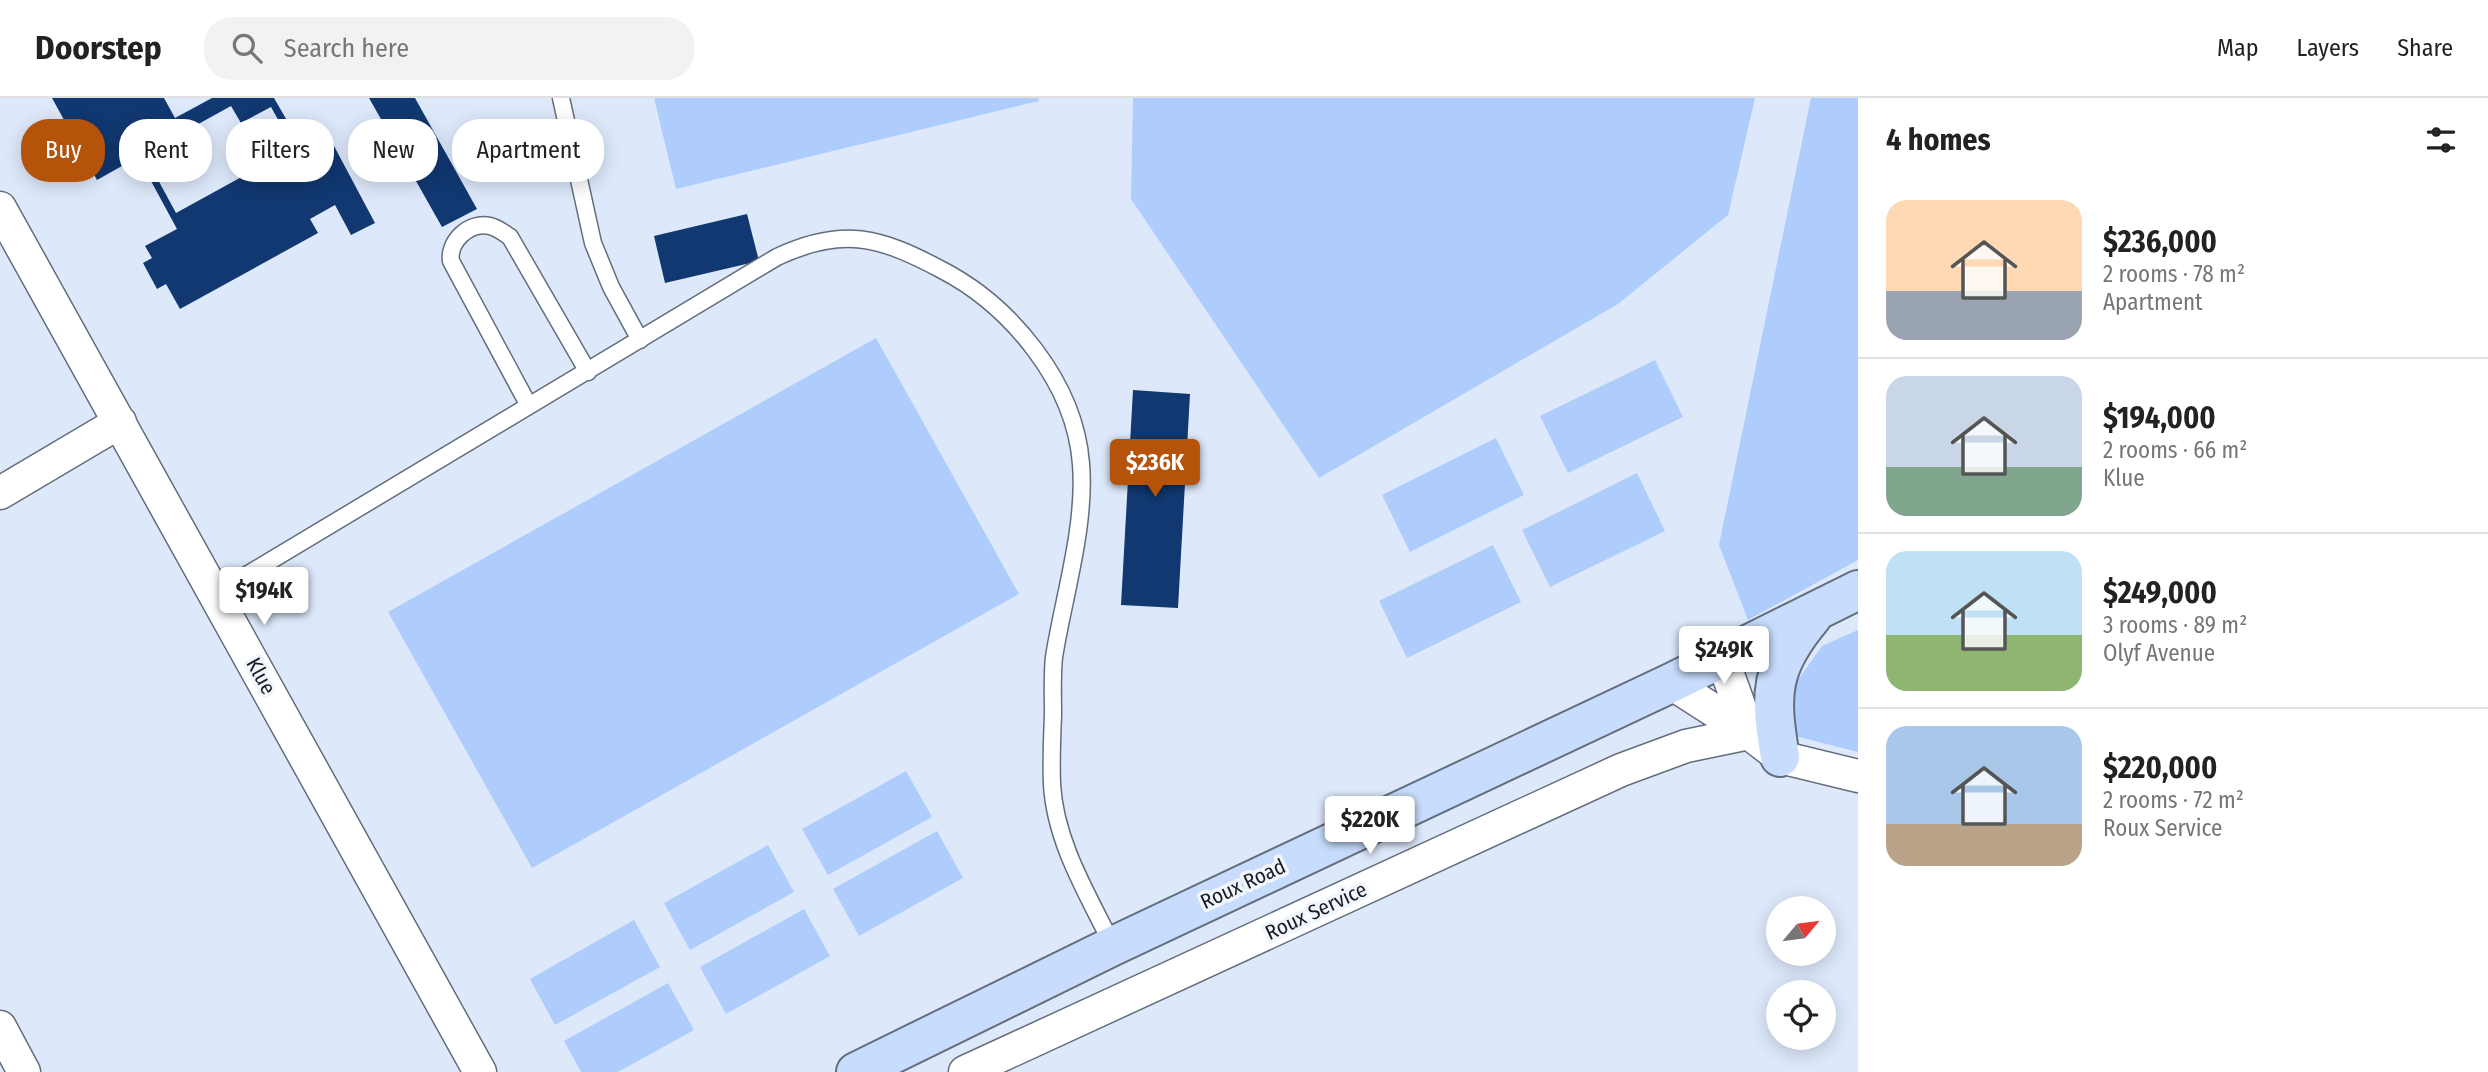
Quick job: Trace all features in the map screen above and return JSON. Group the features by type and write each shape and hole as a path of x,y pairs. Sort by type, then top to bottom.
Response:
{"street":[{"name":"Klue","path":"0,208 480,1072"},
{"path":"0,493 120,422"},
{"name":"Roux Road","path":"856,1072 1113,946 1671,683 1858,590"},
{"path":"1780,757 1774,723 1775,684 1780,664 1792,641 1816,612"},
{"path":"1722,658 1749,733"},
{"path":"1671,683 1749,733 1780,757 1858,776"},
{"name":"Roux Service","path":"965,1072 1621,770 1686,746 1749,733"},
{"path":"0,1027 24,1072"}],"lane":[{"path":"561,98 593,243 611,287 640,340"},
{"path":"529,406 451,261 450,251 456,239 471,229 489,226 510,237 587,372"},
{"path":"215,594 777,257 802,245 852,237 879,241 919,257 965,282 1004,314 1036,349 1072,422 1081,463 1080,513 1054,661 1052,785 1056,816 1065,846 1113,946"}],"shaded area":[{"path":"654,98 1038,98 1039,101 676,189"},
{"path":"1133,98 1755,98 1728,215 1618,304 1319,478 1131,199"},
{"path":"1811,98 1858,98 1858,560 1748,620 1719,545"},
{"path":"876,338 1019,594 532,868 388,612"},
{"path":"1655,360 1683,417 1568,473 1540,416"},
{"path":"1496,438 1524,495 1410,552 1382,495"},
{"path":"1637,473 1665,531 1550,587 1522,530"},
{"path":"1493,545 1521,602 1407,658 1379,601"},
{"path":"1858,630 1858,752 1791,735 1792,688 1822,646"},
{"path":"906,771 932,817 828,875 802,829"},
{"path":"937,831 963,878 859,936 833,889"},
{"path":"768,845 794,892 690,950 664,903"},
{"path":"804,909 830,956 726,1014 700,967"},
{"path":"634,920 660,967 555,1025 530,979"},
{"path":"668,983 694,1030 618,1072 581,1072 564,1041"}],"building":[{"path":"52,98 164,98 175,118 212,98 274,98 286,119 278,119 271,107 248,119 239,119 231,106 207,119 119,119 119,168 105,176 105,119 64,119"},
{"path":"369,98 415,98 427,119 381,119"},
{"path":"438,139 452,164 452,182 462,182 477,209 442,227 417,182 438,182"},
{"path":"334,146 348,172 348,182 353,182 375,223 351,235 335,205 310,219 318,233 180,309 166,284 157,289 143,263 152,258 145,246 177,229 152,182 159,182 176,213 232,182 334,182"},
{"path":"747,214 759,261 665,283 654,236"},
{"path":"1133,390 1190,394 1178,608 1121,605"}]}
